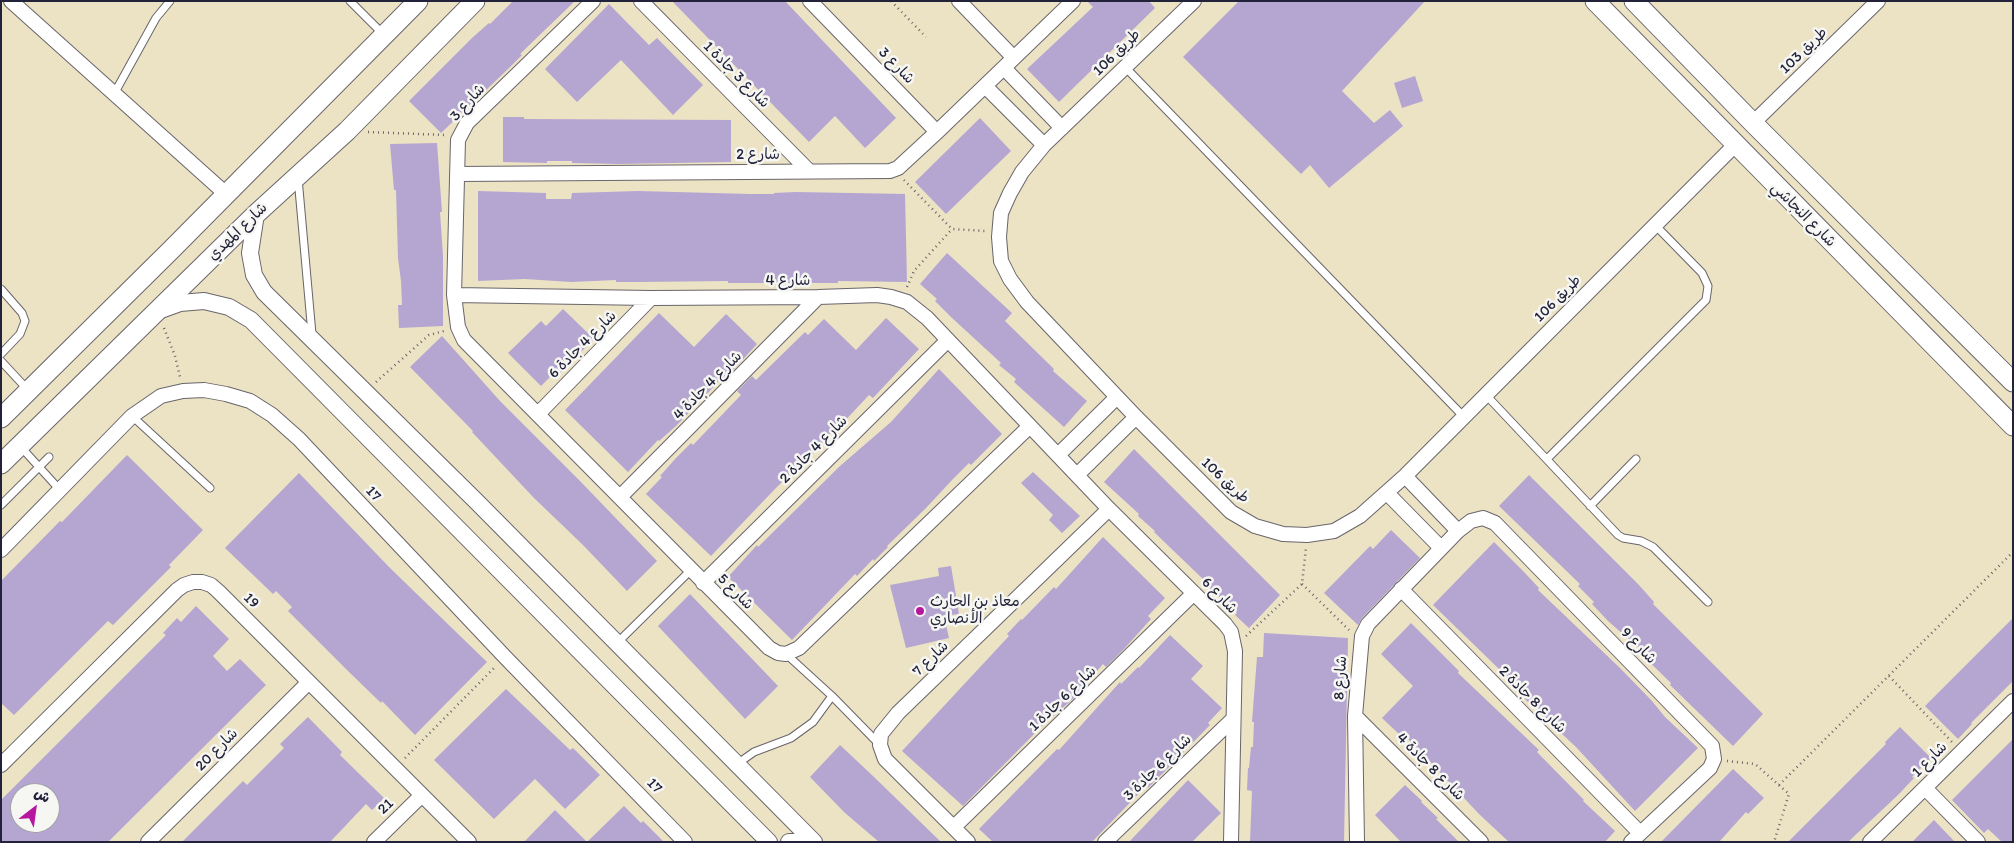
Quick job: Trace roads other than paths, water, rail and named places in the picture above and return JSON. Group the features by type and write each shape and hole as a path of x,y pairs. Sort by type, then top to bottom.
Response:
{"main road":[{"path":"3,419 28,391 418,1"},
{"name":"شارع المهدي","path":"1,464 256,214 347,131 475,1"},
{"name":"شارع النجاشي","path":"1595,1 1735,146 2013,426"},
{"path":"1614,20 1621,5 1634,2"},
{"name":"شارع النجاشي","path":"1634,2 2013,382"},
{"path":"1878,291 1885,293 1897,288 1902,279 1902,271"},
{"path":"1911,324 1912,316 1920,306 1936,304"}],"street":[{"path":"12,1 226,194"},
{"name":"شارع 3","path":"454,295 458,140 468,123 594,1"},
{"name":"شارع 3 جادة 1","path":"641,1 808,171"},
{"name":"شارع 3","path":"810,1 937,132"},
{"path":"959,1 1062,128"},
{"path":"937,132 1073,1"},
{"name":"طريق 106","path":"1194,1 1062,128 1022,172 1010,193 1002,213 999,232 1001,261 1010,279 1027,302 1136,417 1231,512 1255,526 1283,534 1334,531 1360,516 1387,493 1735,146"},
{"name":"طريق 103","path":"1753,123 1878,1"},
{"path":"984,86 1044,146"},
{"name":"شارع 2","path":"458,174 873,172 894,169 937,132"},
{"path":"256,214 250,253 254,274 264,292 814,842"},
{"name":"شارع 4","path":"454,295 651,298 818,298 877,295 901,300 907,302 927,318 1058,455"},
{"name":"شارع 5","path":"454,295 458,326 464,340 769,648 778,653 786,654"},
{"name":"شارع 4 جادة 6","path":"538,414 651,298"},
{"name":"شارع 4 جادة 4","path":"620,497 818,298"},
{"path":"158,311 180,303 204,301 229,307 252,320 769,842"},
{"name":"شارع 4 جادة 2","path":"703,583 948,340"},
{"name":"17","path":"1,550 132,416 161,396 183,391 204,390 250,401 272,414 299,439 505,658 685,842"},
{"path":"1058,455 1117,397"},
{"path":"1077,475 1136,417"},
{"path":"786,654 799,648 818,631 1030,426"},
{"name":"شارع 6","path":"1058,455 1231,632 1234,648 1231,842"},
{"path":"1405,476 1458,531"},
{"path":"1387,493 1441,548"},
{"name":"شارع 7","path":"880,745 881,734 898,713 1109,509"},
{"name":"شارع 9","path":"1441,548 1471,521 1483,518 1495,523 1712,746 1714,759 1710,768 1636,837"},
{"name":"شارع 8","path":"1357,842 1355,716 1362,636 1368,624 1441,548"},
{"name":"19","path":"1,765 177,590 193,582 202,582 211,585 218,591 469,842"},
{"name":"شارع 8 جادة 2","path":"1401,589 1636,837"},
{"name":"شارع 6 جادة 1","path":"954,827 1194,593"},
{"name":"شارع 20","path":"148,842 309,682"},
{"name":"شارع 1","path":"1870,842 2011,705"},
{"name":"شارع 8 جادة 4","path":"1355,716 1481,842"},
{"name":"شارع 6 جادة 3","path":"1104,842 1233,719"},
{"path":"880,745 885,760 968,842"},
{"path":"1925,788 1978,842"},
{"name":"21","path":"374,842 422,795"},
{"path":"789,842 796,842"}],"lane":[{"path":"114,94 156,18 170,1"},
{"path":"350,1 384,35"},
{"path":"1126,68 1464,417"},
{"path":"298,176 312,340"},
{"path":"1546,459 1706,300 1708,286 1702,272 1655,225"},
{"path":"1,289 22,313 25,321 20,334 1,354"},
{"path":"1,361 28,391"},
{"path":"1486,395 1590,506 1623,538 1641,541 1652,546 1708,602"},
{"path":"132,416 210,488"},
{"path":"20,446 60,490"},
{"path":"1,505 49,458"},
{"path":"1590,506 1636,460"},
{"path":"617,643 690,570"},
{"path":"786,654 832,696 880,745"},
{"path":"737,764 754,752 791,738 798,733 813,722 832,696"}],"place":[{"name":"معاذ بن الحارث الأنصاري","path":"920,611"}]}
